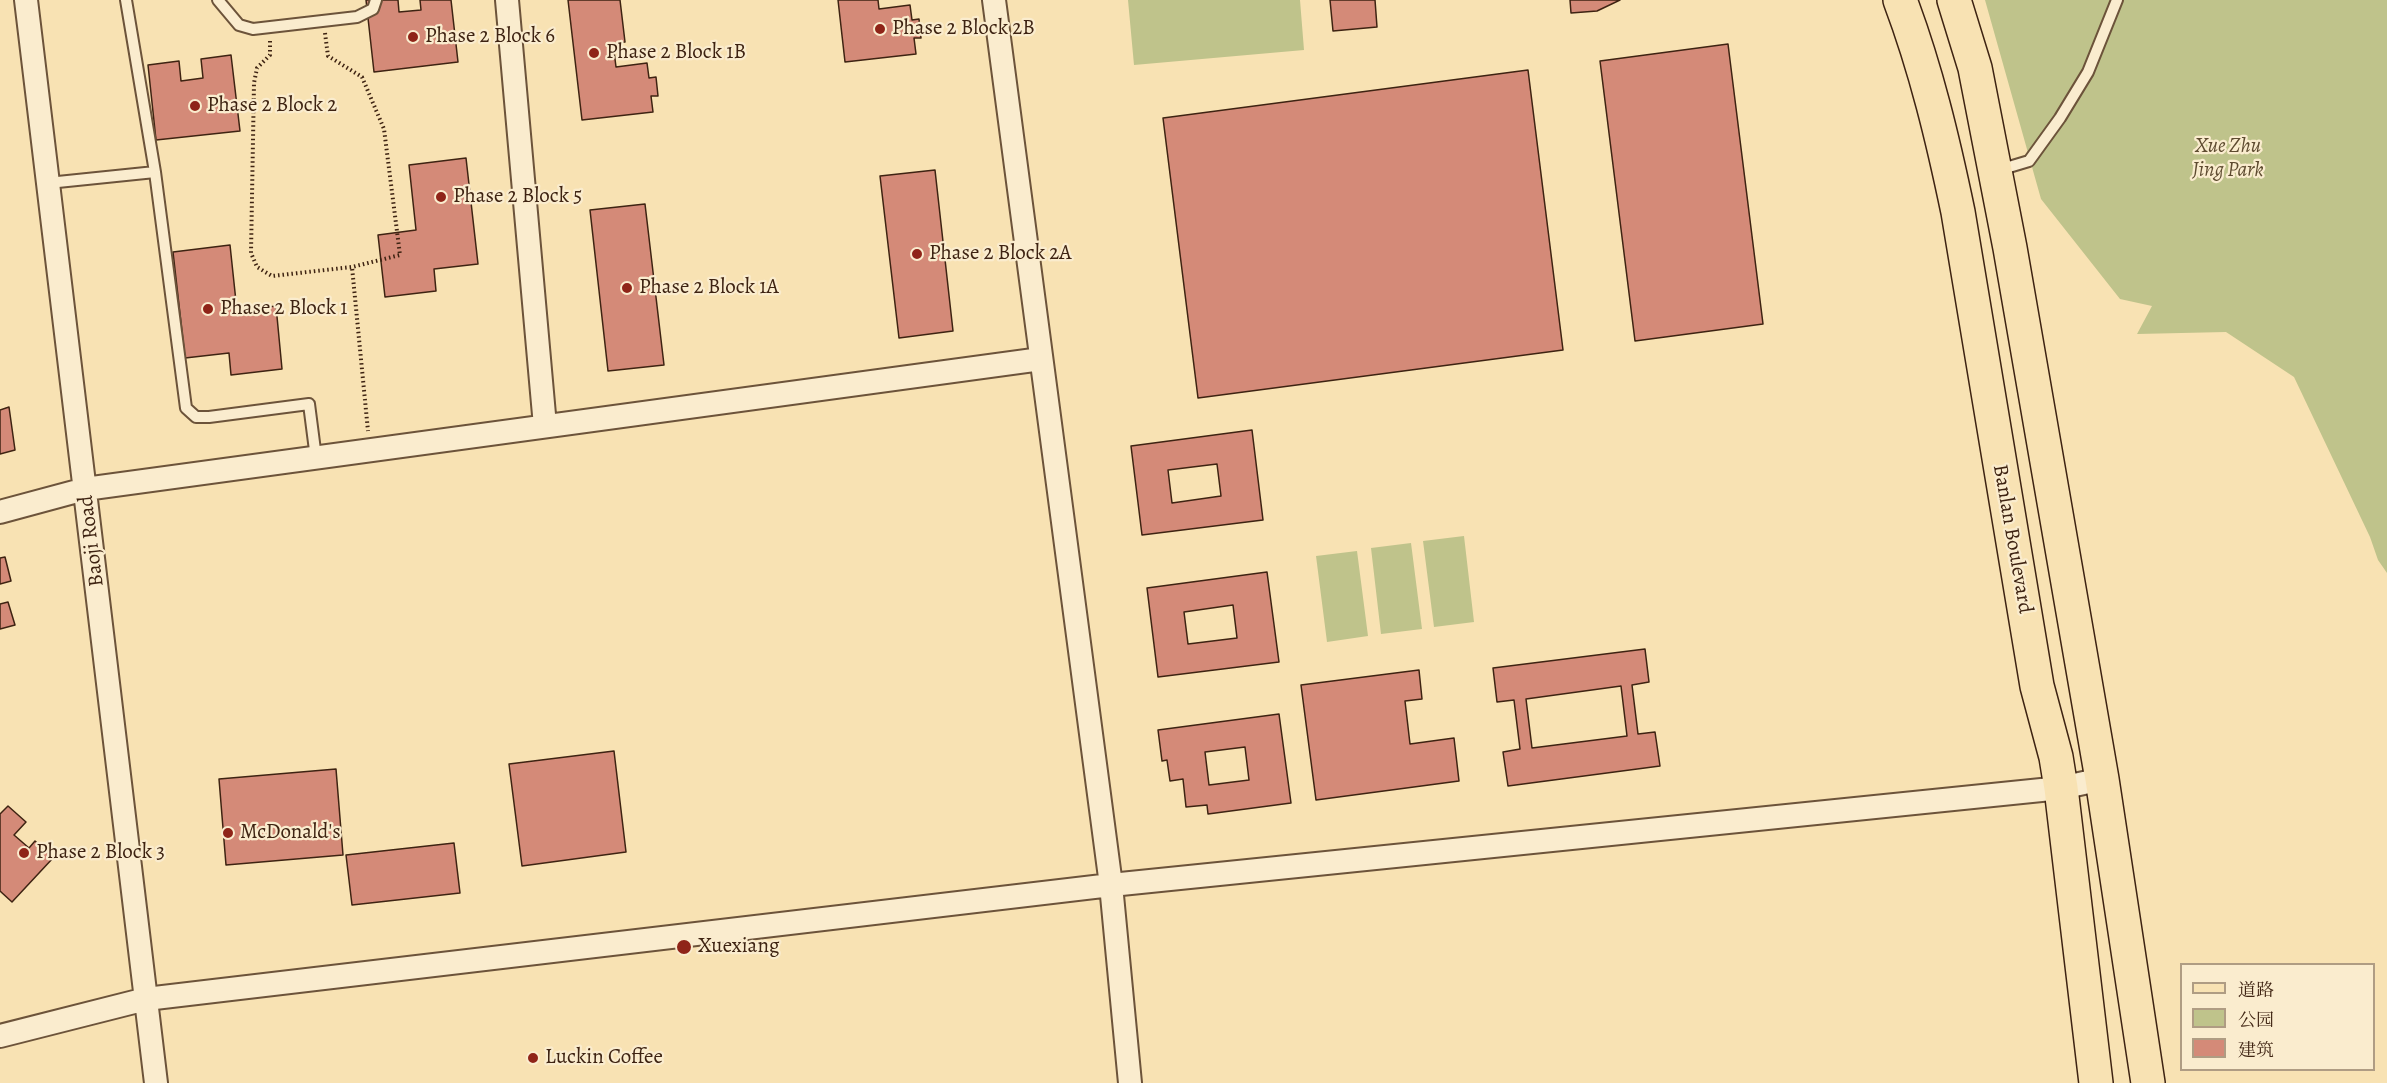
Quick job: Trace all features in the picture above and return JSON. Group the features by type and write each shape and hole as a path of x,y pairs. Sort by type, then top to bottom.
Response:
{"main road":[{"name":"Banlan Boulevard","path":"1900,0 1925,72 1943,138 1977,322 2037,686 2056,757 2096,1083"},
{"path":"1954,0 1975,68 1996,170 2102,779 2148,1083"}],"street":[{"name":"Baoji Road","path":"26,0 156,1083"},
{"path":"507,0 546,426"},
{"path":"994,0 1111,885 1130,1083"},
{"path":"0,512 85,489 1041,359"},
{"path":"0,1036 146,999 1111,885 2061,788 2102,779"}],"lane":[{"path":"126,0 155,172 186,408 196,417 209,417 309,404 316,458"},
{"path":"218,0 238,25 253,29 357,17 372,9 376,0"},
{"path":"1996,170 2029,161 2048,135 2088,72 2117,0"},
{"path":"48,183 155,172"}],"path":[{"path":"271,27 270,55 257,68 254,83 251,253 256,267 272,276 352,267 400,255 384,129 362,78 328,56 324,20"},
{"path":"352,267 370,450"}],"green space":[{"path":"1128,0 1300,0 1304,50 1134,65"},
{"name":"Xue Zhu Jing Park","path":"1985,0 2387,0 2387,573 2378,560 2370,537 2294,377 2226,332 2137,334 2152,306 2120,299 2041,199"},
{"path":"1464,536 1474,622 1434,627 1423,541"},
{"path":"1411,543 1422,629 1381,634 1371,548"},
{"path":"1357,551 1368,636 1327,642 1316,556"}],"building":[{"name":"Phase 2 Block 6","path":"366,0 398,0 399,12 421,10 420,0 451,0 458,62 374,72"},
{"name":"Phase 2 Block 1B","path":"568,0 620,0 625,42 613,43 616,67 647,63 649,78 656,77 658,96 651,96 653,112 582,120"},
{"name":"Phase 2 Block 2B","path":"838,0 878,0 879,9 910,5 912,20 919,19 921,38 914,38 916,54 845,62"},
{"path":"1330,0 1375,0 1377,27 1333,31"},
{"path":"1570,0 1620,0 1597,11 1571,13"},
{"path":"1728,44 1763,324 1635,341 1600,61"},
{"name":"Phase 2 Block 2","path":"231,55 240,131 156,140 148,65 179,61 181,81 203,78 201,59"},
{"path":"1528,70 1563,350 1198,398 1163,118"},
{"name":"Phase 2 Block 5","path":"466,158 478,264 434,269 436,291 385,297 378,235 416,230 409,165"},
{"name":"Phase 2 Block 2A","path":"935,170 953,331 899,338 880,176"},
{"name":"Phase 2 Block 1A","path":"645,204 664,365 608,371 590,210"},
{"name":"Phase 2 Block 1","path":"230,245 237,311 276,306 282,369 231,375 229,353 185,358 173,252"},
{"path":"9,407 15,450 0,454 0,410"},
{"path":"1252,430 1263,520 1142,535 1131,446","holes":["1217,464 1221,496 1172,503 1168,470"]},
{"path":"5,557 11,581 0,584 0,558"},
{"path":"1267,572 1279,662 1158,677 1147,588","holes":["1233,605 1237,638 1188,644 1184,612"]},
{"path":"8,602 15,625 0,629 0,604"},
{"path":"1645,649 1649,682 1632,685 1638,734 1655,732 1660,766 1508,786 1503,752 1520,749 1514,700 1497,702 1493,668","holes":["1621,686 1627,736 1532,748 1526,699"]},
{"path":"1419,670 1422,699 1405,701 1410,744 1454,738 1459,781 1316,800 1301,685"},
{"path":"1279,714 1291,803 1208,814 1207,805 1186,807 1183,779 1170,781 1167,760 1162,761 1158,730","holes":["1245,747 1249,780 1209,785 1205,752"]},
{"path":"614,751 626,852 522,866 509,764"},
{"path":"336,769 343,855 226,865 219,779"},
{"name":"Phase 2 Block 3","path":"8,806 26,822 14,835 29,848 35,841 53,858 12,902 0,891 0,814"},
{"path":"454,843 460,893 352,905 346,855"}],"place":[{"name":"Phase 2 Block 2B","path":"880,29"},
{"name":"Phase 2 Block 6","path":"413,37"},
{"name":"Phase 2 Block 1B","path":"594,53"},
{"name":"Phase 2 Block 2","path":"195,106"},
{"name":"Phase 2 Block 5","path":"441,197"},
{"name":"Phase 2 Block 2A","path":"917,254"},
{"name":"Phase 2 Block 1A","path":"627,288"},
{"name":"Phase 2 Block 1","path":"208,309"},
{"name":"McDonald's","path":"228,833"},
{"name":"Phase 2 Block 3","path":"24,853"},
{"name":"Xuexiang","path":"684,947"},
{"name":"Luckin Coffee","path":"533,1058"}]}
